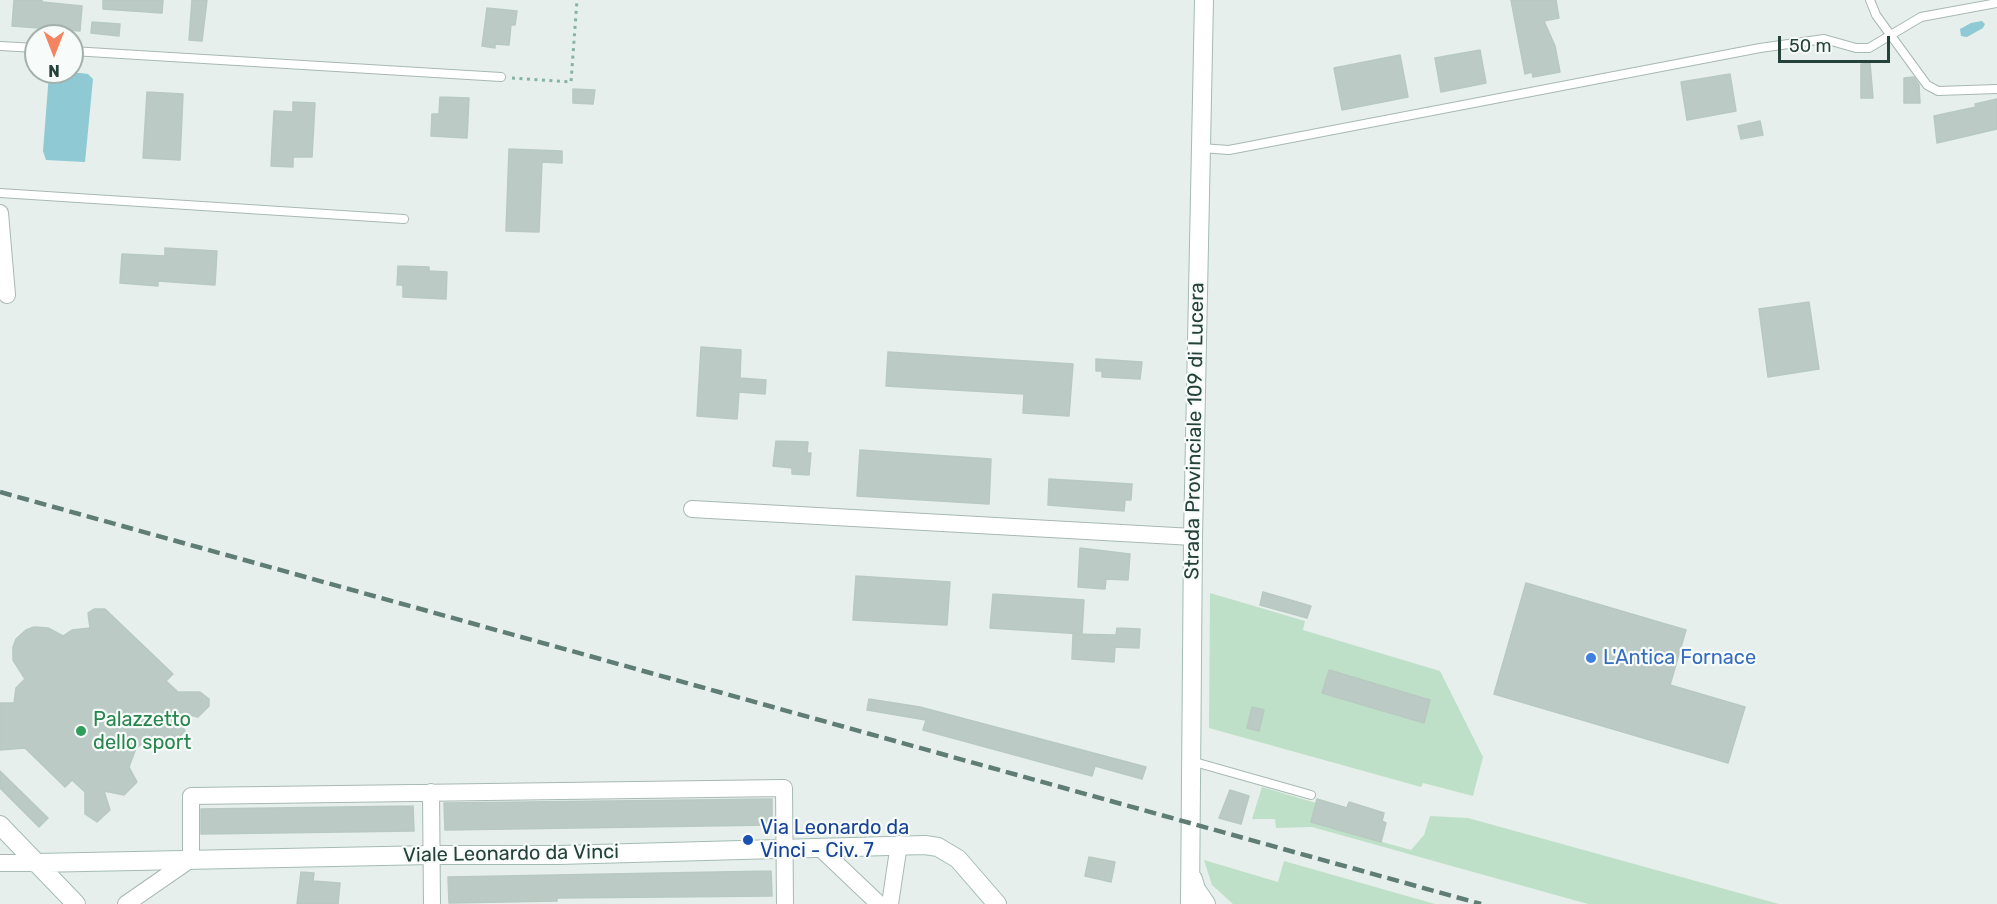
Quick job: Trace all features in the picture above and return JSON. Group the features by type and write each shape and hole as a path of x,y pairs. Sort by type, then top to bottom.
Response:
{"street":[{"name":"Strada Provinciale 109 di Lucera","path":"1191,862 1193,537 1204,0"},
{"path":"0,213 7,295"},
{"path":"692,509 1193,537"},
{"path":"126,904 191,860 191,796 784,788 785,904"},
{"path":"431,792 432,904"},
{"path":"0,825 76,904"},
{"path":"890,904 899,844"},
{"name":"Viale Leonardo da Vinci","path":"0,862 558,855 899,844 938,847 949,852 997,904"},
{"path":"819,847 879,904"},
{"path":"1190,904 1191,862"},
{"path":"1191,862 1196,889 1206,904"}],"lane":[{"path":"1870,0 1876,15 1927,85 1938,91 1997,89"},
{"path":"1201,148 1229,150 1760,48 1824,39 1856,48 1869,48 1921,17 1997,3"},
{"path":"0,46 24,47"},
{"path":"84,52 501,77"},
{"path":"0,193 404,219"},
{"path":"1191,761 1311,795"}],"path":[{"path":"501,77 571,82 577,0"}],"green space":[{"path":"1210,593 1305,621 1303,630 1440,671 1483,757 1473,796 1423,783 1421,787 1209,728"},
{"path":"1262,787 1316,803 1311,822 1411,850 1424,835 1430,816 1468,818 1779,904 1588,904 1312,827 1276,828 1275,819 1252,819"},
{"path":"1204,860 1278,882 1284,861 1435,904 1233,904 1212,885"}],"water":[{"path":"1982,21 1985,24 1983,28 1967,37 1961,36 1960,29 1971,23"},
{"path":"84,74 88,74 93,79 85,162 46,160 43,151 48,84 84,84"}],"building":[{"path":"14,0 42,0 42,2 82,6 81,24 12,26"},
{"path":"103,0 163,0 162,13 103,9"},
{"path":"192,0 207,0 202,41 189,40"},
{"path":"1511,0 1556,0 1559,18 1544,21 1555,46 1560,72 1533,77 1532,72 1525,74"},
{"path":"487,8 517,11 515,25 511,25 509,45 495,44 495,48 482,46"},
{"path":"92,22 120,24 119,36 91,33"},
{"path":"1480,50 1486,83 1441,92 1435,58"},
{"path":"1400,55 1408,97 1342,110 1334,68"},
{"path":"1870,63 1873,98 1861,98 1861,64"},
{"path":"1730,74 1736,111 1687,120 1681,82"},
{"path":"1914,77 1919,85 1920,103 1904,103 1904,78"},
{"path":"573,89 595,90 593,104 573,103"},
{"path":"147,92 183,94 180,160 143,158"},
{"path":"440,97 469,98 467,138 431,136 432,114 439,114"},
{"path":"1997,99 1997,129 1937,143 1934,116 1976,107 1975,104"},
{"path":"293,102 315,103 312,157 293,157 293,167 271,166 274,111 293,112"},
{"path":"1760,121 1763,135 1741,139 1738,126"},
{"path":"509,149 562,151 562,163 542,162 539,232 506,231"},
{"path":"165,248 217,251 215,285 158,281 158,286 120,283 122,254 165,256"},
{"path":"398,266 429,267 429,271 447,272 446,299 403,297 403,285 397,285"},
{"path":"1809,302 1819,369 1768,377 1759,309"},
{"path":"701,347 741,350 740,378 766,380 765,394 739,392 737,419 697,416"},
{"path":"888,352 1073,364 1069,416 1023,413 1024,394 886,386"},
{"path":"1096,359 1142,362 1140,379 1102,377 1102,371 1096,371"},
{"path":"776,441 808,442 807,453 811,453 809,475 792,474 792,468 773,466"},
{"path":"860,450 991,459 989,504 857,496"},
{"path":"1049,479 1132,484 1131,500 1125,500 1124,511 1048,505"},
{"path":"1080,548 1130,554 1128,580 1106,579 1105,589 1078,587"},
{"path":"856,576 950,582 947,625 853,620"},
{"path":"1526,583 1686,630 1670,685 1745,707 1728,763 1494,694"},
{"path":"1263,592 1311,606 1307,618 1260,605"},
{"path":"993,594 1084,600 1082,634 990,628"},
{"path":"94,609 105,609 173,674 166,681 178,692 200,692 209,699 209,706 198,717 177,712 185,731 172,745 159,740 148,740 136,748 129,767 137,782 124,795 104,791 110,810 97,822 85,814 85,792 72,780 65,787 25,748 0,750 0,703 14,703 16,688 25,679 13,660 13,647 16,639 26,630 34,627 48,628 63,636 72,630 90,628 88,613"},
{"path":"1117,628 1140,629 1139,648 1115,647 1114,662 1072,659 1073,634 1116,635"},
{"path":"1329,670 1430,700 1424,723 1322,693"},
{"path":"869,699 920,707 1146,767 1142,779 1095,766 1092,776 923,730 926,720 867,710"},
{"path":"1252,707 1264,710 1259,731 1247,728"},
{"path":"0,771 48,818 39,827 0,788"},
{"path":"1230,790 1249,796 1241,824 1219,818"},
{"path":"772,799 772,825 445,830 444,803"},
{"path":"1317,799 1347,808 1349,802 1384,813 1382,821 1386,823 1381,842 1311,822"},
{"path":"413,806 414,831 201,834 201,809"},
{"path":"1089,857 1115,862 1111,882 1085,876"},
{"path":"771,871 772,896 557,898 557,901 449,903 448,877"},
{"path":"301,872 314,873 313,881 340,883 338,904 297,904"}],"railway":[{"path":"0,492 1481,904"}],"place":[{"name":"L'Antica Fornace","path":"1591,658"},
{"name":"Palazzetto dello sport","path":"81,731"},
{"name":"Via Leonardo da Vinci - Civ. 7","path":"748,840"}]}
